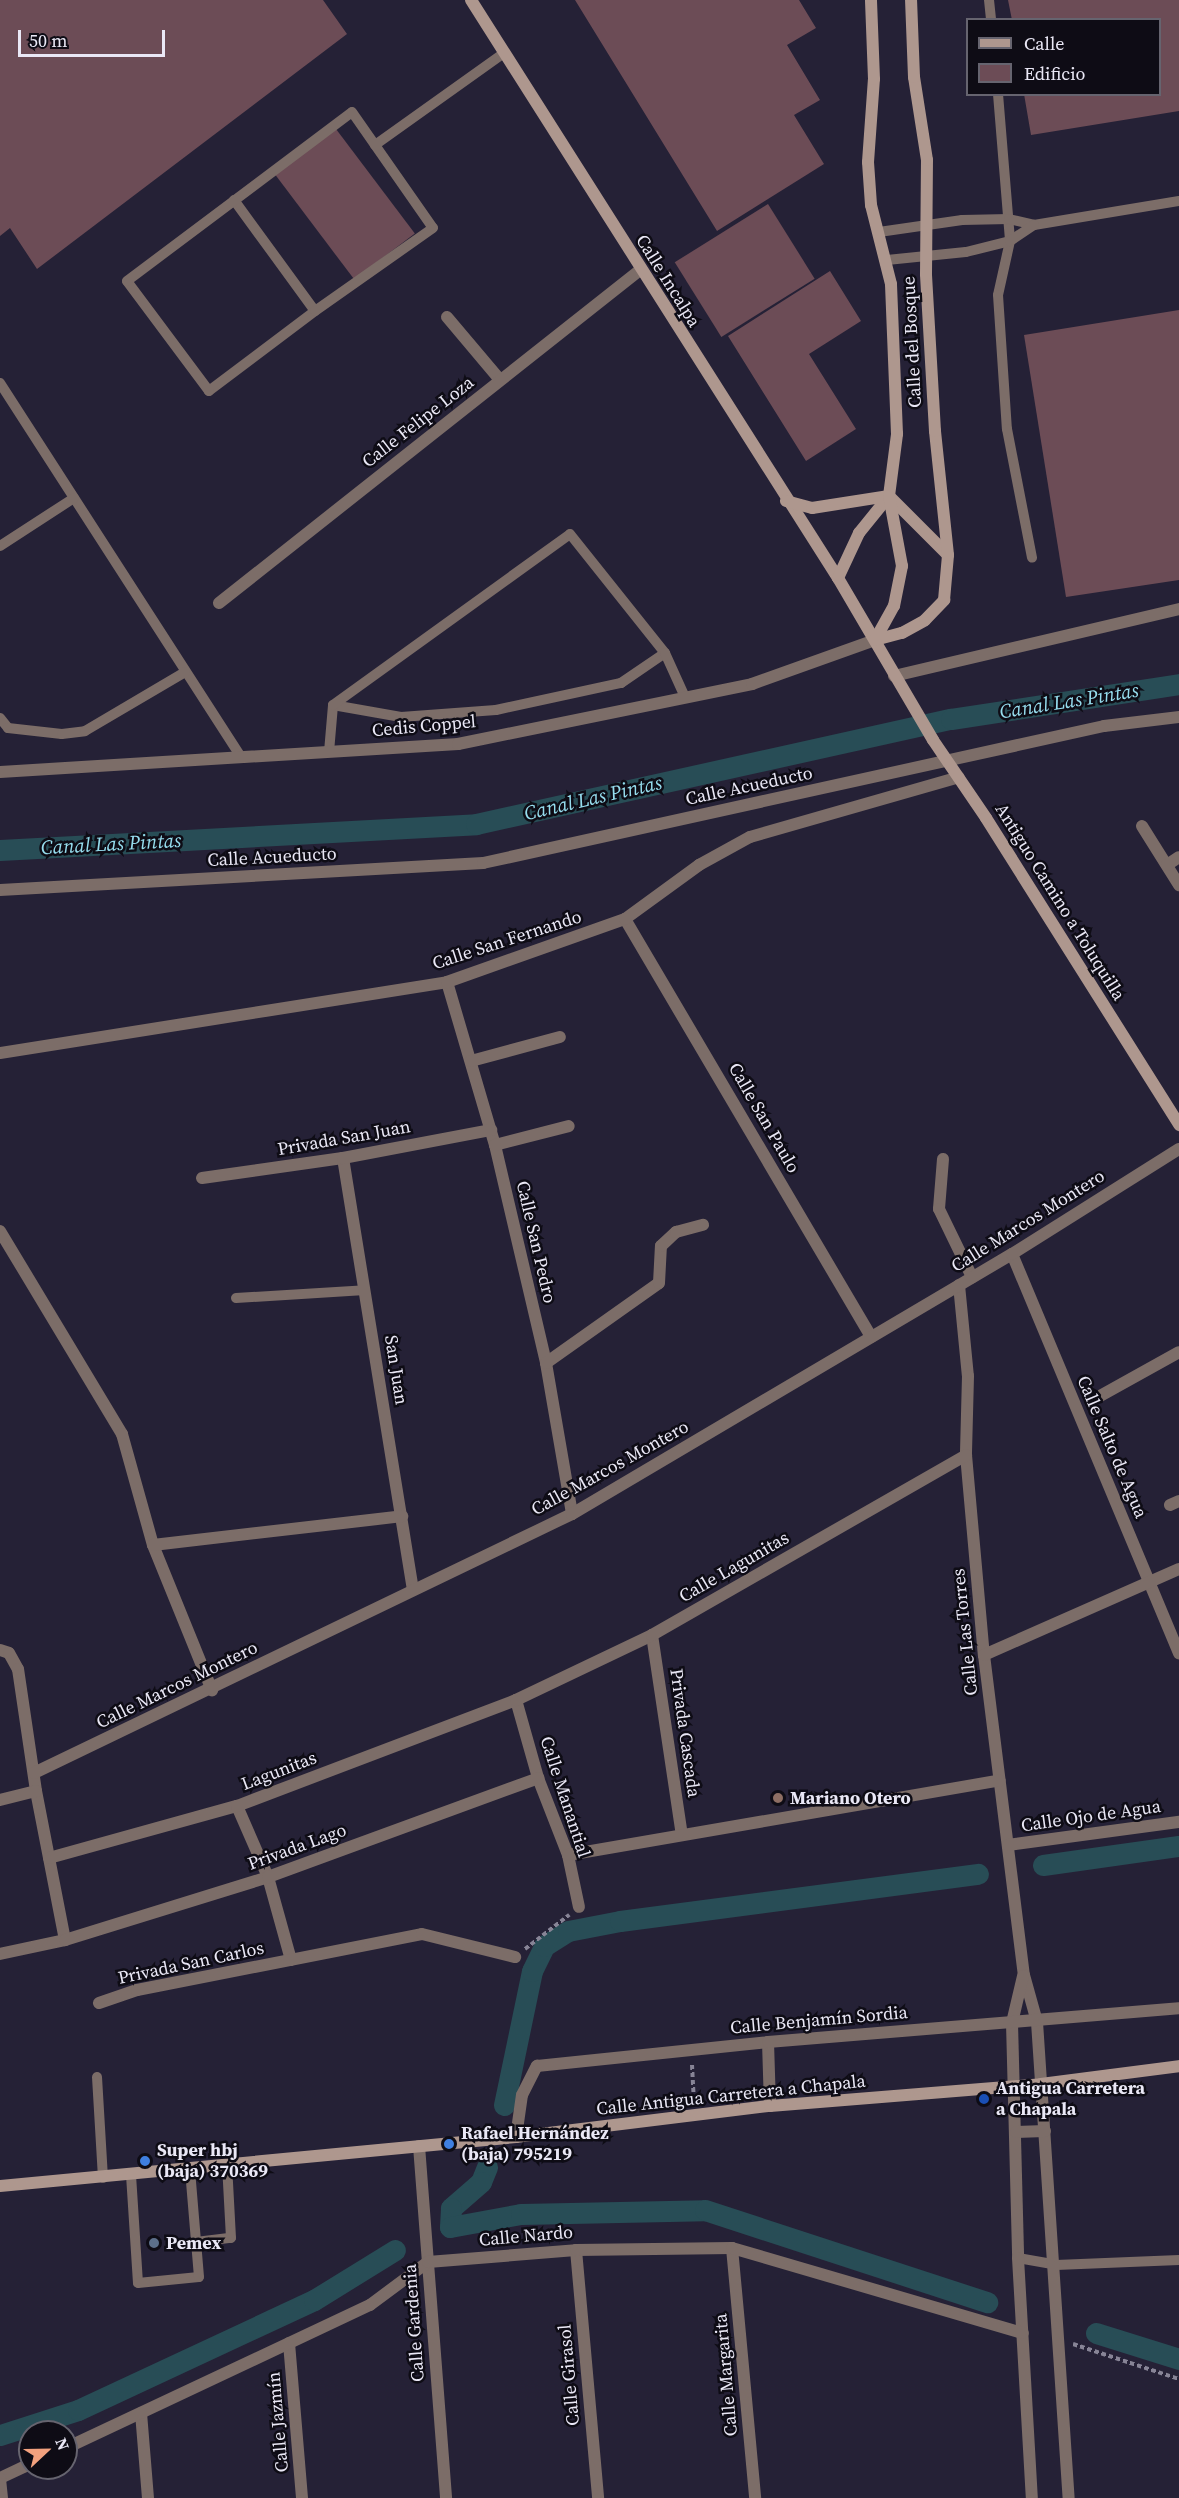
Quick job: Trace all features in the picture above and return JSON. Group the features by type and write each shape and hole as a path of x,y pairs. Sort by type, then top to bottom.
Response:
{"street":[{"name":"Calle Incalpa","path":"471,0 786,501 838,578 875,640"},
{"name":"Calle del Bosque","path":"871,0 874,79 868,162 871,206 886,260 897,358 897,434 890,496 902,566 894,606 875,640"},
{"name":"Calle del Bosque","path":"875,640 926,620 944,600 948,555 935,431 926,257 927,160 914,77 910,0"},
{"name":"Calle Felipe Loza","path":"219,603 640,270"},
{"path":"447,317 500,380"},
{"path":"890,496 948,555"},
{"path":"786,501 812,508 890,496"},
{"path":"838,578 859,533 890,496"},
{"path":"875,640 894,676 1179,609"},
{"name":"Cedis Coppel","path":"0,772 458,744 752,684 875,640"},
{"name":"Antiguo Camino a Toluquilla","path":"894,676 1179,1125"},
{"name":"Calle Acueducto","path":"0,890 483,863 1104,726 1179,717"},
{"name":"Calle San Fernando","path":"0,1053 447,982 625,918 699,865 750,837 959,777"},
{"path":"1142,826 1179,885"},
{"path":"1167,866 1179,857"},
{"name":"Calle San Paulo","path":"625,918 872,1337"},
{"name":"Calle San Pedro","path":"447,982 495,1145 546,1363 572,1514"},
{"path":"471,1061 560,1037"},
{"path":"495,1145 569,1126"},
{"name":"Privada San Juan","path":"202,1178 343,1158 491,1130"},
{"name":"Calle Marcos Montero","path":"34,1773 212,1690 413,1588 572,1514 1012,1254 1179,1149"},
{"name":"San Juan","path":"343,1158 413,1588"},
{"path":"943,1159 939,1209 972,1277"},
{"path":"546,1363 659,1283 661,1246 676,1232 703,1225"},
{"path":"0,1231 122,1434 153,1545 212,1690"},
{"name":"Calle Salto de Agua","path":"1012,1254 1179,1654"},
{"name":"Calle Las Torres","path":"959,1285 968,1376 966,1455 984,1655 1024,1975 1037,2022 1056,2265 1069,2498"},
{"path":"1100,1396 1179,1352"},
{"name":"Calle Lagunitas","path":"516,1700 652,1635 966,1455"},
{"path":"153,1545 402,1516"},
{"path":"984,1655 1150,1584 1179,1569"},
{"name":"Privada Cascada","path":"652,1635 682,1835"},
{"path":"5,1652 18,1669 36,1791 65,1940"},
{"name":"Calle Manantial","path":"516,1700 538,1778 568,1855 579,1907"},
{"name":"Lagunitas","path":"49,1858 237,1806 516,1700"},
{"name":"Privada Lago","path":"0,1953 65,1940 268,1877 538,1778"},
{"path":"568,1855 1000,1780"},
{"path":"0,1800 36,1791"},
{"name":"Privada San Carlos","path":"237,1806 268,1877 291,1960"},
{"name":"Calle Ojo de Agua","path":"1008,1845 1179,1822"},
{"name":"Privada San Carlos","path":"99,2003 137,1990 422,1934 515,1957"},
{"name":"Calle Las Torres","path":"1024,1975 1012,2023 1018,2258 1032,2498"},
{"name":"Calle Benjamín Sordia","path":"516,2137 522,2095 537,2066 768,2042 1037,2022 1179,2008"},
{"path":"768,2042 770,2106"},
{"name":"Calle Antigua Carretera a Chapala","path":"0,2186 516,2137 694,2118 770,2106 1041,2084 1179,2066"},
{"path":"1016,2132 1045,2131"},
{"name":"Calle Gardenia","path":"419,2146 446,2498"},
{"name":"Calle Nardo","path":"428,2262 576,2250 732,2248 1023,2333"},
{"name":"Calle Margarita","path":"732,2248 755,2498"},
{"name":"Calle Girasol","path":"576,2250 598,2498"},
{"path":"78,2442 370,2305 428,2262"},
{"name":"Calle Jazmín","path":"289,2343 302,2498"},
{"path":"141,2413 148,2498"},
{"path":"2,2498 0,2479 18,2470"}],"lane":[{"path":"989,0 991,18"},
{"path":"375,145 504,53"},
{"path":"998,96 1010,241 998,295 1006,429 1032,558"},
{"path":"351,112 375,145 433,228 315,311 208,391 127,281 351,112"},
{"path":"234,200 315,311"},
{"path":"879,232 927,224 1009,219 1034,225 1179,201"},
{"path":"886,260 926,257 1010,241 1034,225"},
{"path":"0,383 241,757"},
{"path":"0,546 74,498"},
{"path":"329,752 333,705 570,534 665,653 686,697"},
{"path":"333,705 401,717 496,710 621,683 665,653"},
{"path":"0,718 8,728 62,734 85,731 185,672"},
{"path":"236,1298 365,1290"},
{"path":"97,2077 103,2178"},
{"path":"196,2242 231,2238 227,2165"},
{"path":"131,2175 138,2283 199,2277 190,2169"},
{"path":"1018,2258 1056,2265 1179,2260"}],"path":[{"path":"515,1957 579,1907"},
{"path":"691,2050 694,2118"},
{"path":"1061,2340 1179,2379"}],"building":[{"path":"0,0 323,0 347,34 37,269 10,228 0,236"},
{"path":"575,0 799,0 816,28 787,45 820,100 794,115 824,164 717,231"},
{"path":"1008,0 1179,0 1179,111 1031,135 1024,96 1161,96 1161,18 1012,18"},
{"path":"336,129 415,234 354,279 275,175"},
{"path":"768,204 815,279 721,337 675,262"},
{"path":"830,271 861,321 809,354 856,429 806,461 728,336"},
{"path":"1179,310 1179,580 1066,597 1024,335"}],"waterway":[{"name":"Canal Las Pintas","path":"0,850 476,824 951,719 1179,684"},
{"path":"1043,1865 1179,1846"},
{"path":"504,2105 532,1971 544,1946 568,1931 620,1921 978,1874"},
{"path":"487,2167 481,2182 451,2208 450,2227 521,2214 705,2210 987,2302"},
{"path":"0,2435 78,2410 314,2300 395,2250"},
{"path":"1096,2333 1179,2359"}],"place":[{"name":"Mariano Otero","path":"778,1798"},
{"name":"Antigua Carretera a Chapala","path":"984,2099"},
{"name":"Rafael Hernández (baja) 795219","path":"449,2144"},
{"name":"Super hbj (baja) 370369","path":"145,2161"},
{"name":"Pemex","path":"154,2243"}]}
